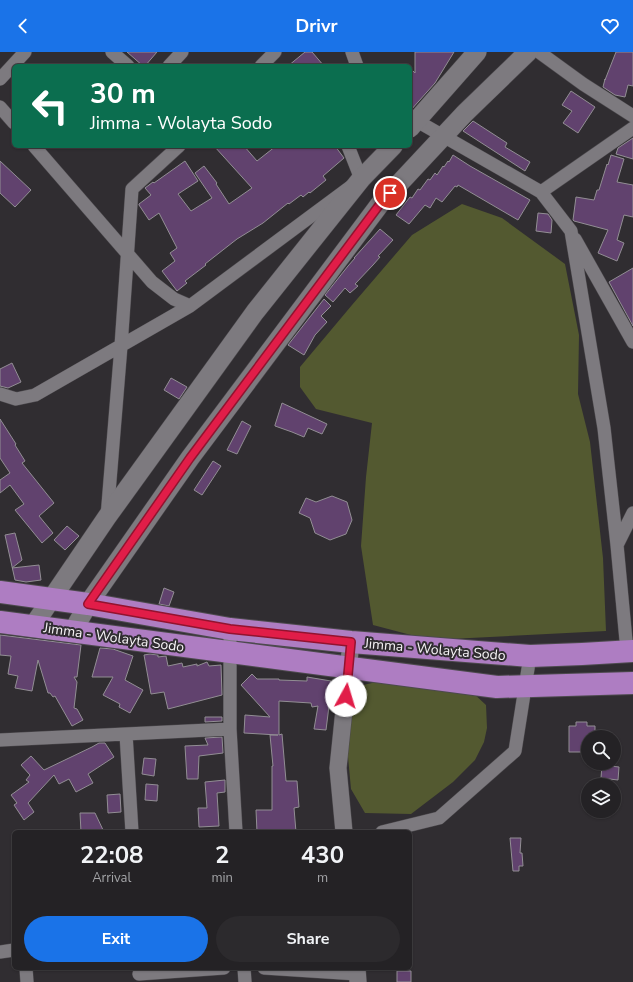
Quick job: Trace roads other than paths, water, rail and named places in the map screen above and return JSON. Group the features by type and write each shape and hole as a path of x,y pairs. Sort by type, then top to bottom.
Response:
{"highway":[{"name":"Jimma - Wolayta Sodo","path":"0,592 52,598 230,629 351,642 530,656 630,651"},
{"name":"Jimma - Wolayta Sodo","path":"0,622 497,687 633,683"}],"main road":[{"path":"413,124 477,52"},
{"path":"73,631 88,604 190,458 380,204 464,113 528,52"},
{"path":"33,626 107,517 255,312 361,179 391,148"}],"street":[{"path":"14,64 25,52"},
{"path":"112,52 126,64"},
{"path":"171,64 182,52"},
{"path":"263,64 275,52"},
{"path":"352,52 356,64"},
{"path":"539,52 583,84 633,116"},
{"path":"0,80 12,67"},
{"path":"0,107 12,121"},
{"path":"413,124 443,136 541,192 570,231 633,342"},
{"path":"541,192 633,128"},
{"path":"36,148 152,282 174,299 190,306"},
{"path":"107,517 132,189 177,148"},
{"path":"0,394 16,399 36,395 190,306 361,179 349,148"},
{"path":"570,231 604,428 630,651"},
{"path":"617,545 633,513"},
{"path":"230,629 230,729 236,830"},
{"path":"344,830 338,768 351,642"},
{"path":"390,830 439,818 516,751 530,656"},
{"path":"0,740 230,729"},
{"path":"126,734 132,830"},
{"path":"0,952 12,950"},
{"path":"26,970 27,982"},
{"path":"139,975 200,970"},
{"path":"244,970 245,982"},
{"path":"291,970 357,975"}]}
